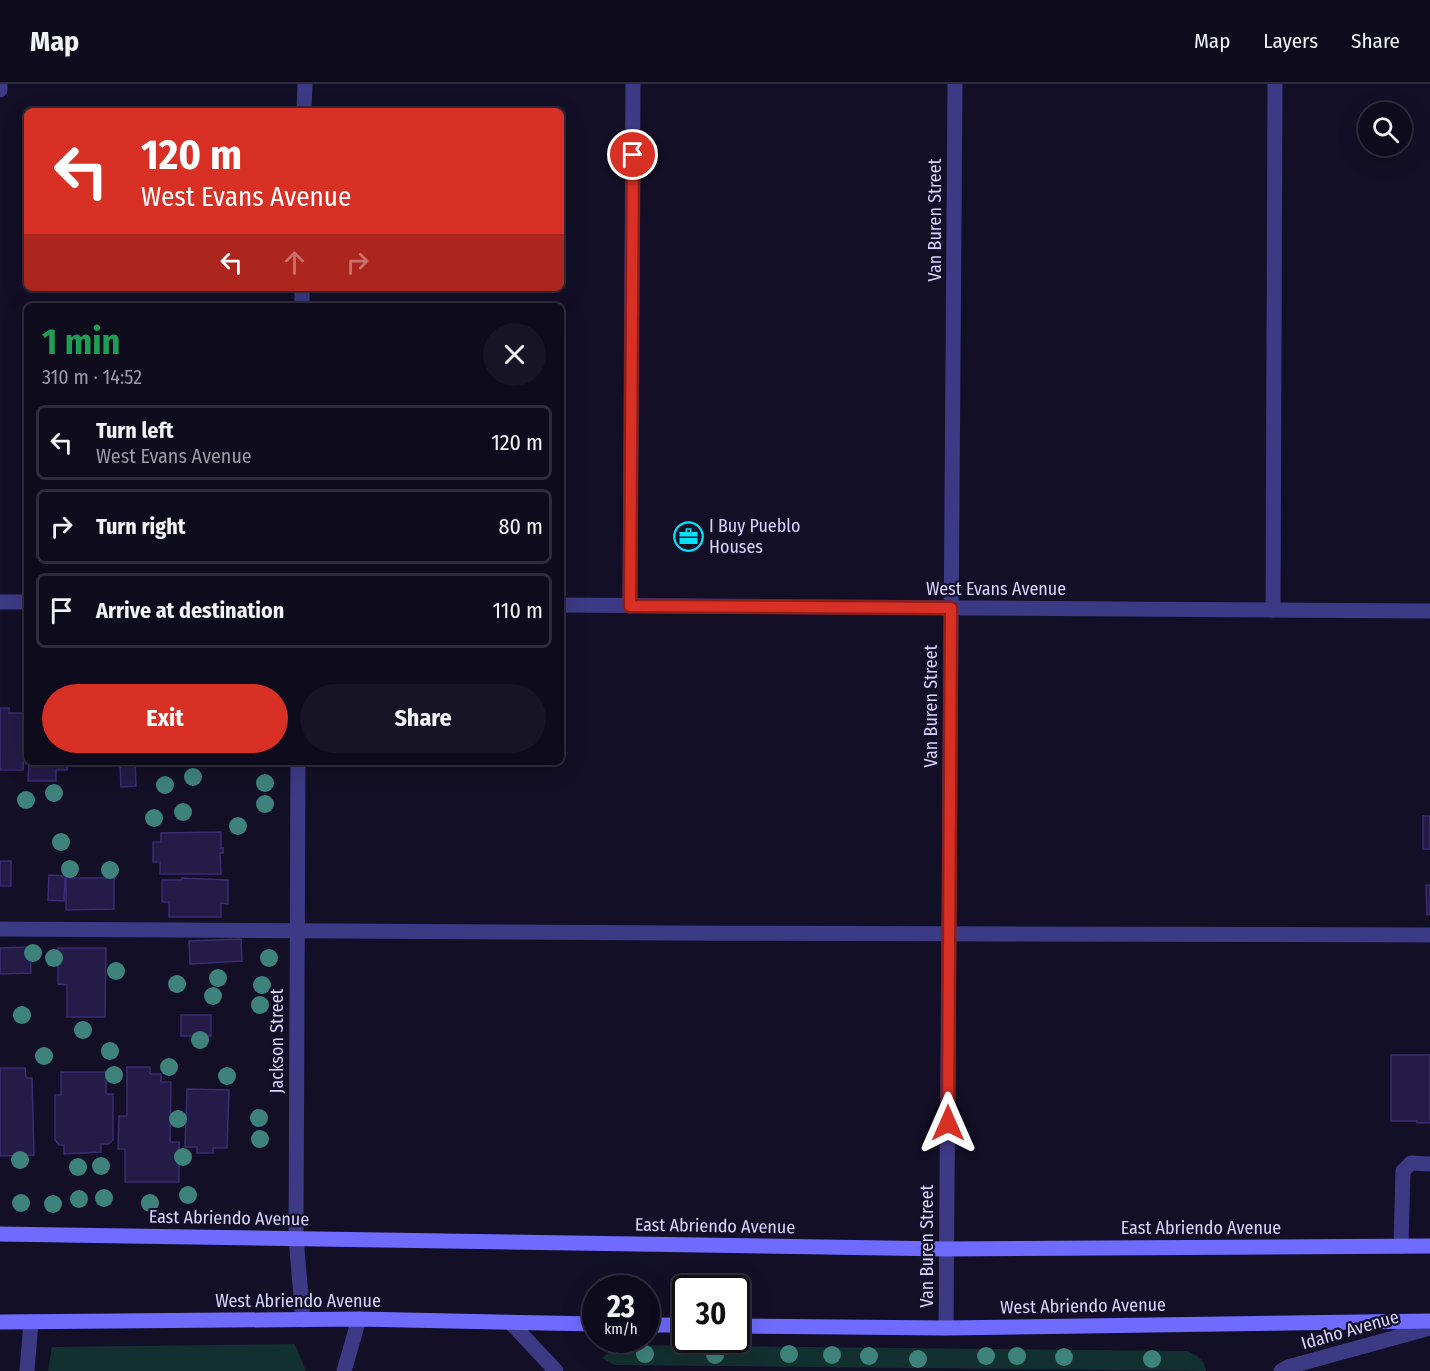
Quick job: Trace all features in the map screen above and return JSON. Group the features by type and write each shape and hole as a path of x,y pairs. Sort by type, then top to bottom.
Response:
{"main road":[{"name":"East Abriendo Avenue","path":"0,1234 947,1250 1430,1246"},
{"name":"West Abriendo Avenue","path":"0,1322 359,1319 582,1324"},
{"name":"West Abriendo Avenue","path":"750,1326 946,1328 1430,1321"}],"street":[{"path":"0,84 0,90"},
{"path":"304,108 305,84"},
{"path":"630,606 633,84"},
{"name":"Van Buren Street","path":"946,1328 955,84"},
{"path":"1273,610 1275,84"},
{"path":"0,602 24,602"},
{"name":"West Evans Avenue","path":"564,605 1430,611"},
{"name":"Jackson Street","path":"298,765 296,1238 303,1320"},
{"path":"0,929 297,933 949,932 1430,935"},
{"path":"1401,1246 1403,1171 1411,1163 1430,1164"},
{"path":"345,1371 359,1319"},
{"path":"27,1371 31,1322"},
{"path":"511,1323 556,1371"},
{"name":"Idaho Avenue","path":"1281,1371 1430,1328"}],"green space":[{"path":"295,1344 306,1371 48,1371 52,1347"},
{"path":"660,1345 672,1346 672,1353 750,1353 750,1346 1187,1351 1202,1361 1206,1371 614,1365 602,1358 608,1353 660,1353"}],"building":[{"path":"0,708 9,708 9,713 24,713 23,770 0,770"},
{"path":"29,765 67,765 67,770 56,770 56,781 28,781"},
{"path":"120,765 135,765 136,786 121,787"},
{"path":"1423,816 1430,816 1430,849 1423,849"},
{"path":"221,832 223,853 220,853 221,874 160,874 160,862 153,862 153,842 161,842 161,833"},
{"path":"0,861 11,861 11,886 0,886"},
{"path":"49,875 65,876 64,901 48,900"},
{"path":"66,878 114,878 114,909 66,910"},
{"path":"182,878 228,880 228,904 221,903 221,917 169,917 169,902 162,902 162,880 182,880"},
{"path":"1426,885 1430,885 1430,914 1427,915"},
{"path":"241,939 242,961 190,964 189,941"},
{"path":"30,947 31,973 0,974 0,948"},
{"path":"58,948 106,948 105,1017 67,1017 67,985 58,984"},
{"path":"181,1015 211,1015 211,1036 181,1036"},
{"path":"1391,1055 1430,1055 1430,1123 1391,1121"},
{"path":"127,1067 150,1067 150,1074 161,1074 161,1082 171,1082 170,1142 179,1142 179,1182 125,1182 125,1149 118,1149 119,1116 127,1116"},
{"path":"0,1068 25,1068 26,1078 32,1078 34,1155 0,1156"},
{"path":"61,1072 106,1072 106,1094 113,1094 113,1140 108,1144 101,1144 101,1152 64,1154 64,1145 59,1145 55,1140 55,1095 61,1095"},
{"path":"187,1089 229,1090 227,1148 213,1148 213,1153 197,1153 197,1147 185,1147"}],"place":[{"name":"I Buy Pueblo Houses","path":"688,536"}],"route":[{"path":"633,155 630,606 951,608 948,1123"}]}
